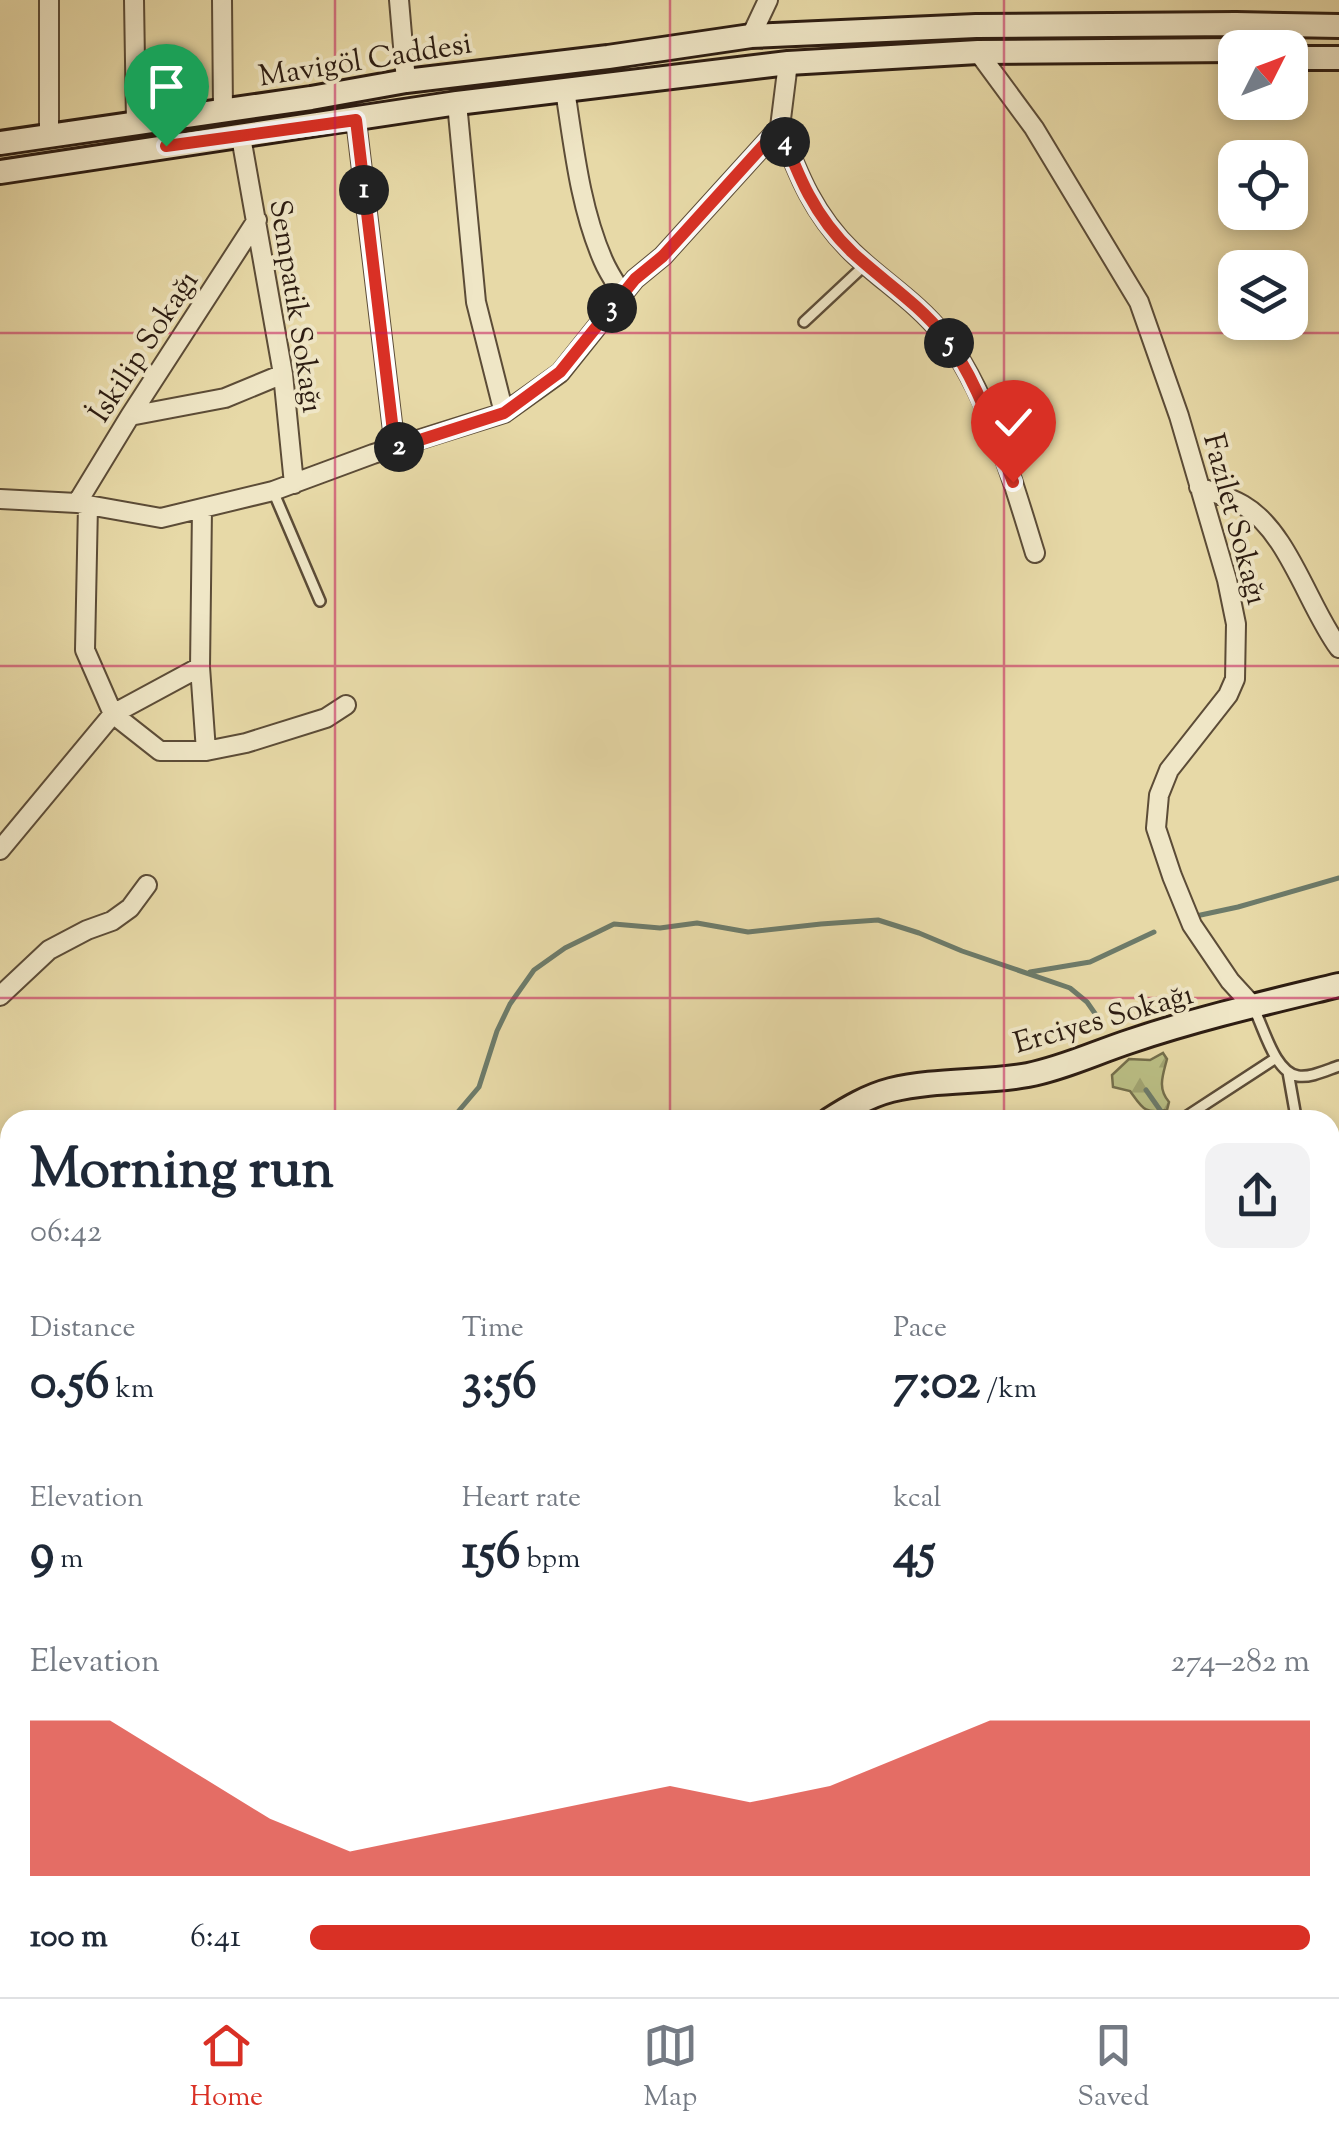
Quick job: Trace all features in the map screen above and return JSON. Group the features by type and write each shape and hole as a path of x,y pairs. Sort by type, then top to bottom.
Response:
{"main road":[{"name":"Mavigöl Caddesi","path":"0,143 406,81 751,36 976,26 1339,26"},
{"name":"Mavigöl Caddesi","path":"0,172 457,103 788,63 978,52 1218,50"},
{"path":"1308,58 1339,58"},
{"name":"Erciyes Sokağı","path":"845,1110 890,1090 1029,1074 1065,1065 1252,1005 1339,985"}],"street":[{"path":"49,0 50,134"},
{"path":"134,0 136,122"},
{"path":"222,0 223,111"},
{"path":"399,0 406,81"},
{"path":"751,36 768,0"},
{"name":"Fazilet Sokağı","path":"978,52 1034,128 1139,302 1179,416 1227,580 1236,624 1234,679 1228,695 1169,770 1159,795 1156,828 1192,925 1230,981 1252,1005"},
{"path":"788,63 780,127 802,186 818,213 852,252 926,315 961,360 980,397 1036,553"},
{"path":"565,90 578,177 590,224 604,263 622,295"},
{"path":"457,103 476,302 504,413"},
{"path":"356,120 395,448"},
{"path":"0,499 83,504 161,518 273,491 504,413 560,372 635,279 663,256 780,127"},
{"name":"Sempatik Sokağı","path":"241,137 284,374 294,484"},
{"name":"İskilip Sokağı","path":"83,504 130,416 257,220"},
{"path":"130,416 225,398 284,374"},
{"path":"1199,487 1246,506 1265,525 1339,648"},
{"path":"83,504 85,650 113,714 160,751 206,751 246,743 326,718 346,705"},
{"path":"202,509 200,667 206,751"},
{"path":"0,850 113,714 200,667"},
{"path":"0,996 49,950 112,921 130,908 147,885"}],"lane":[{"path":"804,322 866,264"},
{"path":"273,491 320,602"},
{"path":"1252,1005 1276,1058 1288,1072 1310,1075 1339,1066"},
{"path":"1196,1110 1276,1058"},
{"path":"1288,1072 1295,1110"}],"green space":[{"path":"1163,1053 1167,1059 1162,1081 1169,1102 1167,1110 1149,1110 1130,1091 1113,1087 1112,1075 1129,1059 1150,1060"}],"waterway":[{"path":"1196,916 1339,878"},
{"path":"459,1110 479,1087 497,1031 534,970 565,948 614,924 660,928 697,923 748,932 878,920 1070,988 1087,1002 1101,1022"},
{"path":"1030,972 1090,962 1154,932"},
{"path":"1146,1090 1160,1110"}],"route":[{"path":"166,146 356,120 395,448 504,413 560,372 635,279 663,256 780,127 802,186 818,213 852,252 926,315 961,360 1013,482"}]}
